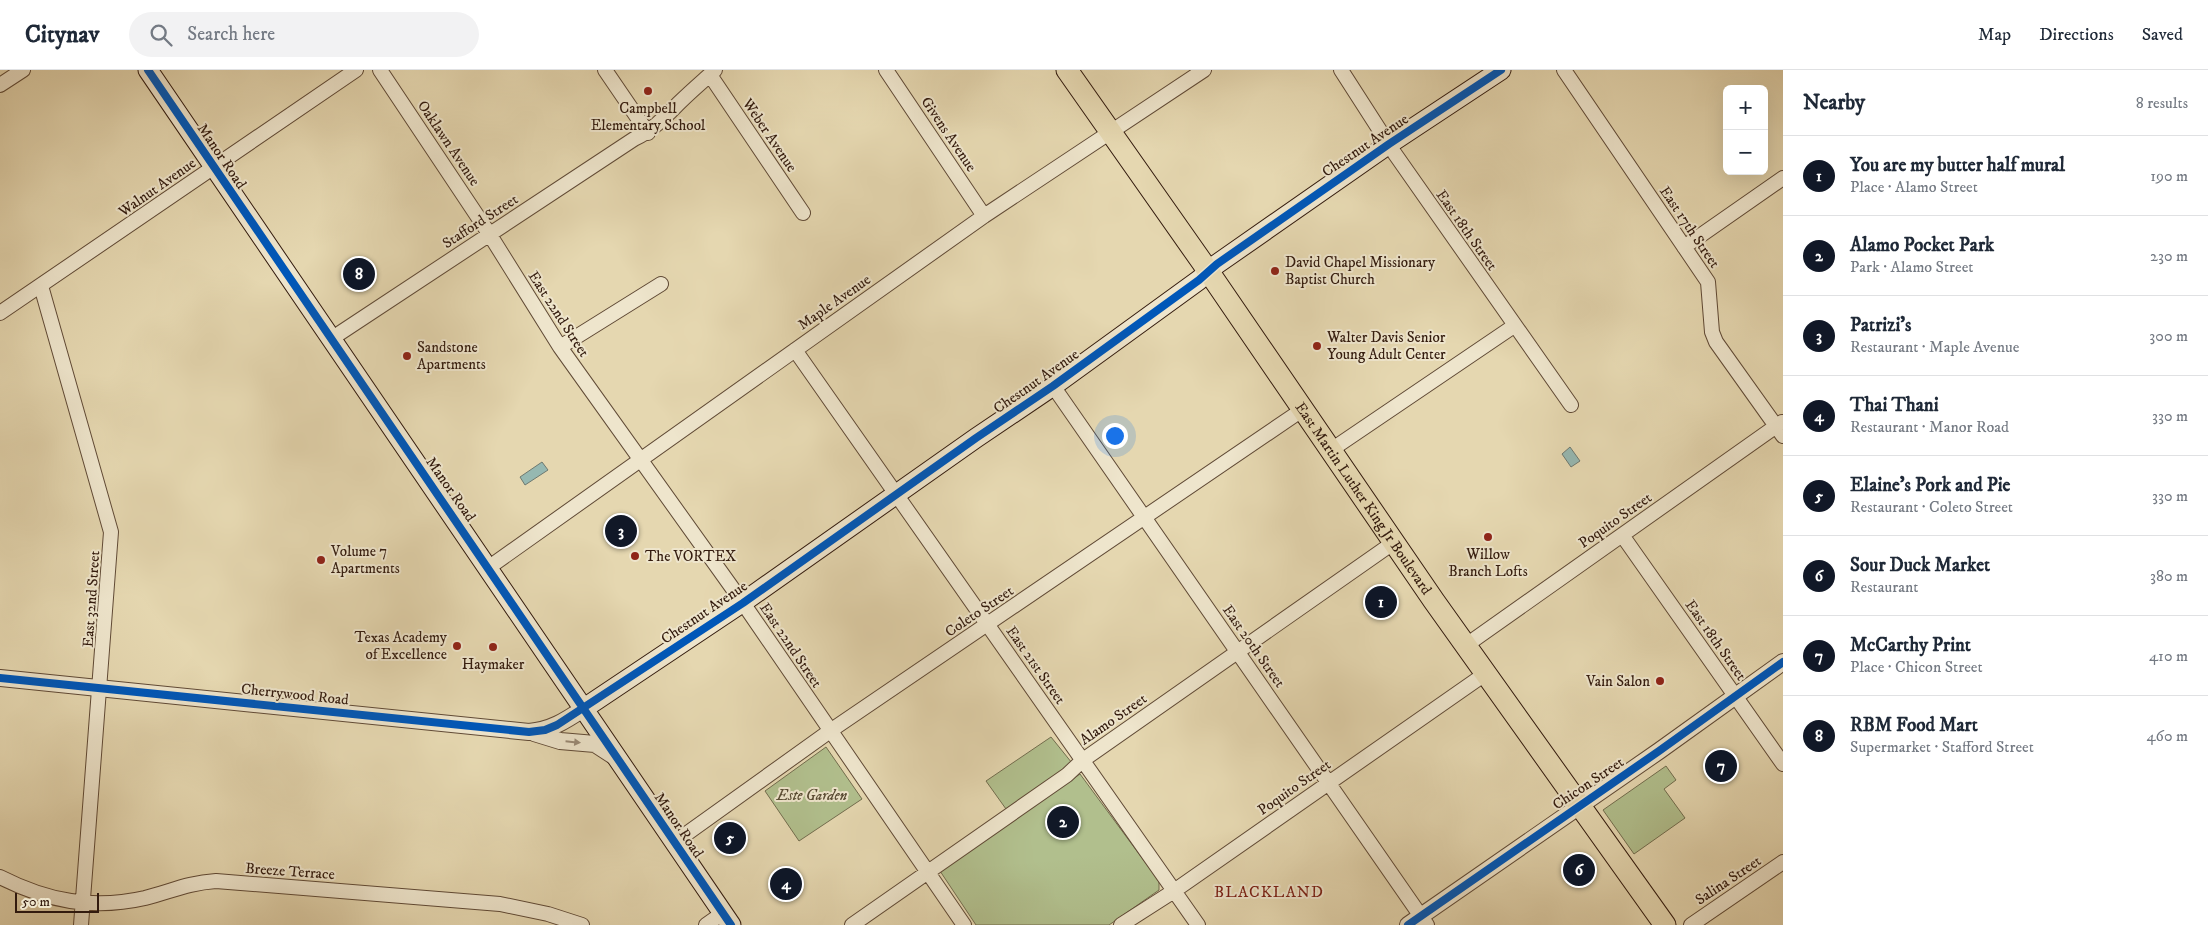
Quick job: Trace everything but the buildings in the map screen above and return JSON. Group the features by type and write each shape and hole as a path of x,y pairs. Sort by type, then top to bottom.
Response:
{"main road":[{"name":"Manor Road","path":"148,70 727,919"},
{"name":"East Martin Luther King Jr Boulevard","path":"1067,70 1209,272 1465,646 1665,925"},
{"name":"Chestnut Avenue","path":"583,709 743,603 1053,386 1209,272 1217,264 1389,144 1501,70"}],"street":[{"path":"0,85 23,70"},
{"name":"Walnut Avenue","path":"0,313 356,70"},
{"name":"Oaklawn Avenue","path":"380,70 490,235"},
{"path":"605,70 648,132"},
{"name":"Givens Avenue","path":"886,70 984,216"},
{"name":"Maple Avenue","path":"488,568 984,216 1204,70"},
{"name":"East 18th Street","path":"1341,70 1389,144 1514,326 1571,405"},
{"name":"East 17th Street","path":"1564,70 1708,282 1712,332 1716,342 1781,428"},
{"name":"Stafford Street","path":"331,339 634,139 648,132 659,124 712,73"},
{"name":"Weber Avenue","path":"712,73 803,213"},
{"path":"1684,247 1783,178"},
{"name":"East 22nd Street","path":"490,235 560,347 743,603 964,925"},
{"path":"560,347 660,284"},
{"name":"East 32nd Street","path":"41,286 112,532 80,925"},
{"path":"1331,450 1514,326"},
{"name":"East 21st Street","path":"795,350 1198,925"},
{"name":"East 20th Street","path":"1053,386 1329,782 1418,922"},
{"name":"Coleto Street","path":"675,842 830,731 1146,518 1302,410"},
{"name":"Poquito Street","path":"1465,646 1622,535 1781,428"},
{"name":"East 18th Street","path":"1622,535 1783,764"},
{"name":"Alamo Street","path":"852,925 1067,775 1083,760 1393,543"},
{"name":"Chicon Street","path":"1418,922 1783,662"},
{"name":"Poquito Street","path":"1121,925 1174,891 1485,674"},
{"name":"Cherrywood Road","path":"0,678 529,732 545,730 557,725 583,709"},
{"path":"529,732 560,741 594,744 615,757"},
{"name":"Salina Street","path":"1691,925 1783,862"},
{"name":"Breeze Terrace","path":"0,877 34,893 56,900 82,903 130,901 196,883 216,881 500,904 548,914 582,925"},
{"path":"706,925 727,919"}],"green space":[{"path":"1051,737 1072,763 1006,809 986,781"},
{"name":"Este Garden","path":"826,747 862,799 799,841 765,791"},
{"path":"1666,766 1676,780 1664,789 1685,818 1634,854 1603,810"},
{"path":"1080,774 1159,881 1159,890 1109,925 976,925 940,871"}],"water":[{"path":"1570,447 1580,461 1571,467 1562,454"},
{"path":"542,462 548,470 525,485 520,477"}],"cycle path":[{"path":"148,70 731,925"},
{"path":"0,678 529,732 545,730 557,725 743,603 976,438 1053,386 1199,280 1217,264 1389,144 1501,70"},
{"path":"1408,925 1659,751 1783,662"}],"place":[{"name":"Campbell Elementary School","path":"648,91"},
{"name":"David Chapel Missionary Baptist Church","path":"1275,271"},
{"name":"RBM Food Mart","path":"359,274"},
{"name":"Walter Davis Senior Young Adult Center","path":"1317,346"},
{"name":"Sandstone Apartments","path":"407,356"},
{"name":"Patrizi's","path":"621,531"},
{"name":"Willow Branch Lofts","path":"1488,537"},
{"name":"The VORTEX","path":"635,556"},
{"name":"Volume 7 Apartments","path":"321,560"},
{"name":"You are my butter half mural","path":"1381,602"},
{"name":"Texas Academy of Excellence","path":"457,646"},
{"name":"Haymaker","path":"493,647"},
{"name":"Vain Salon","path":"1660,681"},
{"name":"McCarthy Print","path":"1721,766"},
{"name":"Alamo Pocket Park","path":"1063,822"},
{"name":"Elaine's Pork and Pie","path":"730,838"},
{"name":"Sour Duck Market","path":"1579,870"},
{"name":"Thai Thani","path":"786,884"}],"district":[{"name":"BLACKLAND","path":"1269,891"}]}
